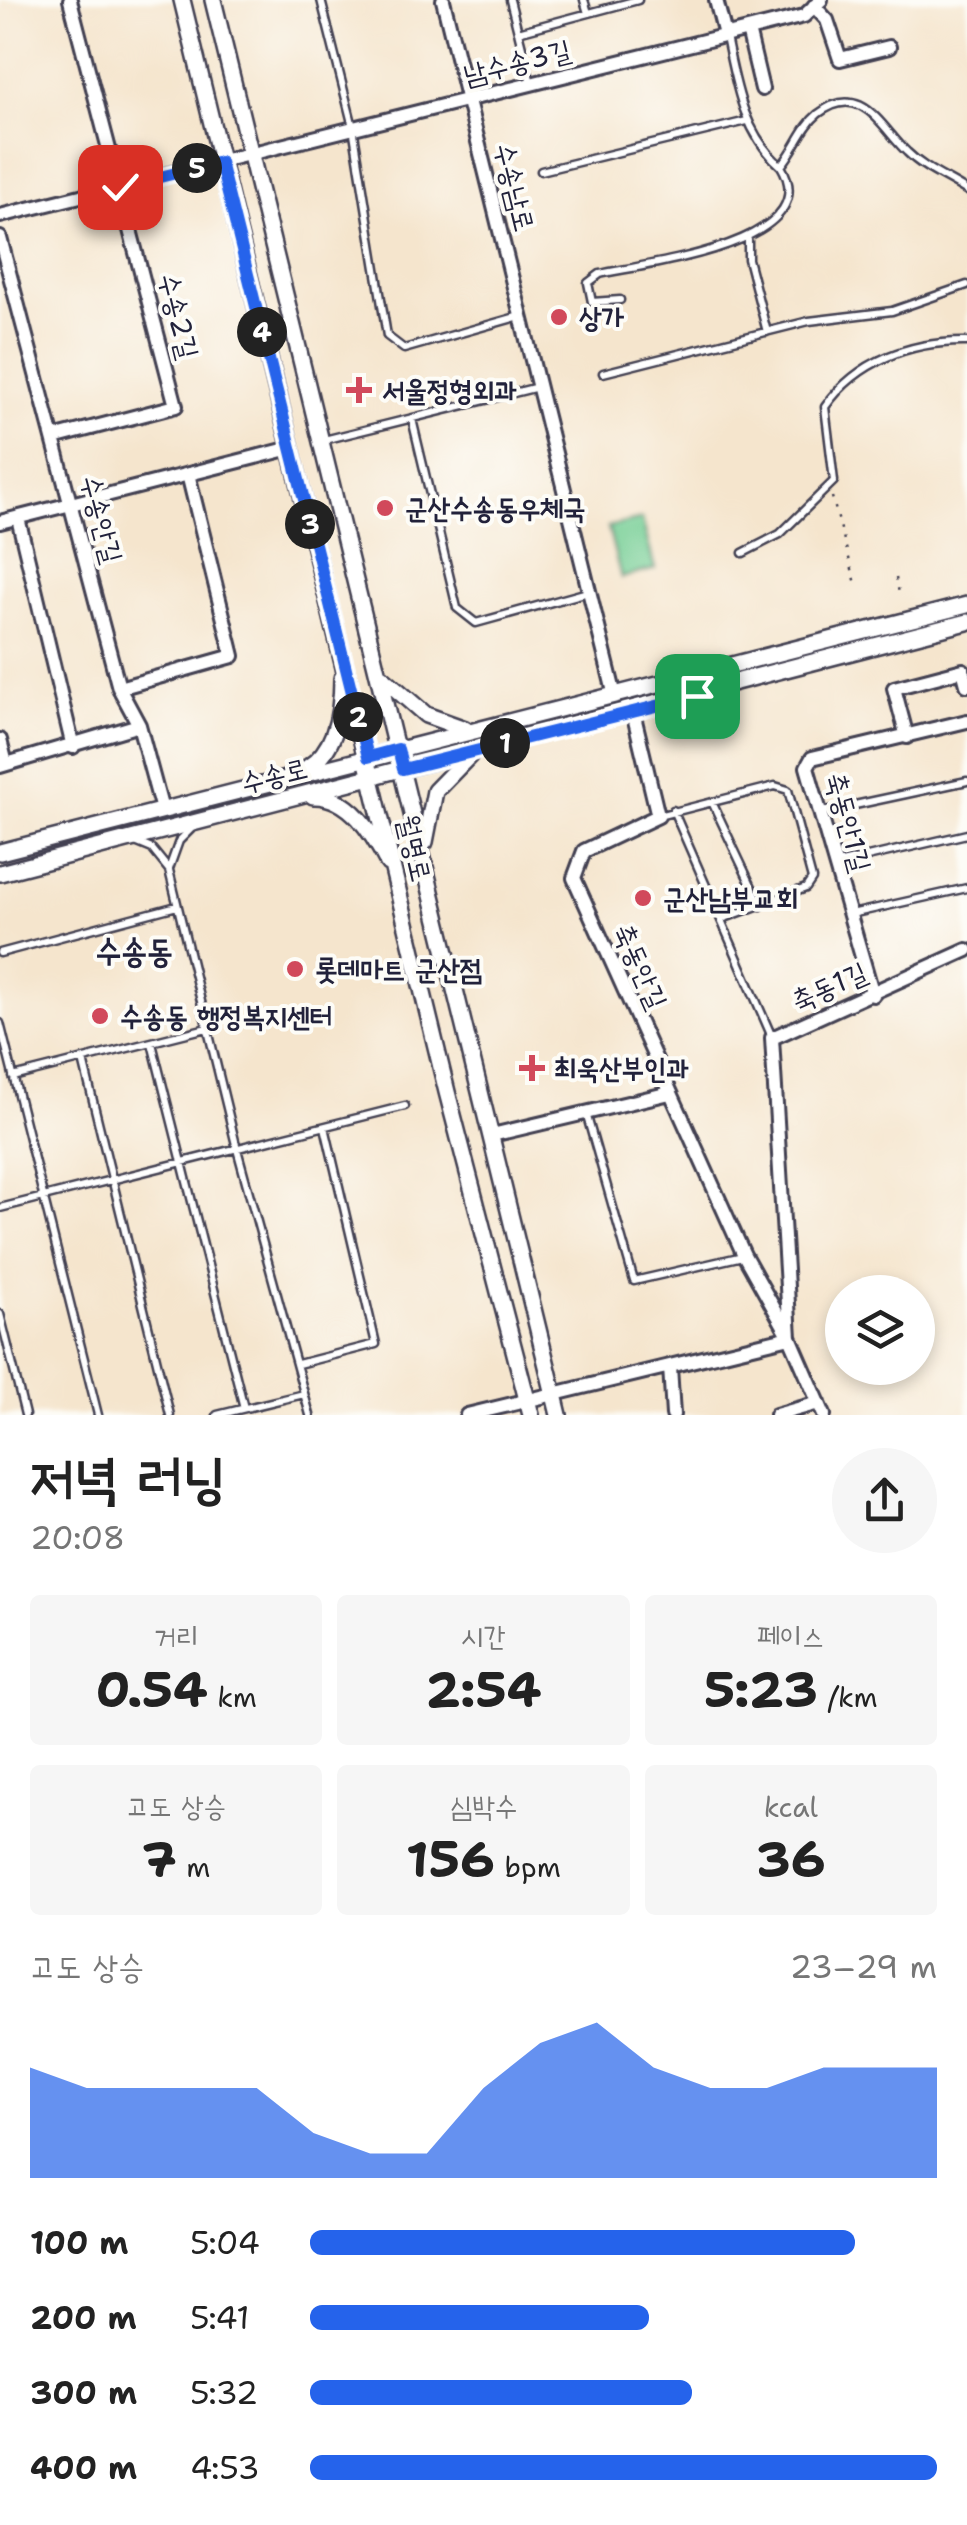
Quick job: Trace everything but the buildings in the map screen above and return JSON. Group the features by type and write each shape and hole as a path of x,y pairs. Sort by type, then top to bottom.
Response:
{"street":[{"name":"수송2길","path":"53,438 176,406 70,0"},
{"name":"월명로","path":"182,0 529,1408"},
{"name":"월명로","path":"213,0 559,1415"},
{"name":"수송남로","path":"443,0 615,696"},
{"path":"716,0 725,36"},
{"name":"남수송3길","path":"0,216 804,16 818,3"},
{"path":"818,3 840,60 889,48"},
{"path":"748,30 762,90"},
{"name":"수송안길","path":"0,238 119,688 140,726 162,810"},
{"path":"0,522 291,448"},
{"path":"119,688 232,656 188,474"},
{"path":"18,518 73,747"},
{"name":"수송로","path":"0,852 967,605"},
{"name":"수송로","path":"0,873 633,712 967,622"},
{"path":"286,777 319,760 332,738 341,703 340,649"},
{"path":"907,737 894,688 962,670 967,684"},
{"path":"380,676 426,715 444,725 479,730"},
{"path":"633,712 658,816"},
{"name":"축동안1길","path":"872,995 807,767 812,758 967,721"},
{"path":"0,740 3,765 140,726"},
{"path":"424,860 425,826 435,791 462,760 478,750"},
{"path":"289,798 322,796 348,809 370,833 398,882"},
{"name":"축동안길","path":"658,816 584,851 574,878 744,1255 790,1337 822,1409 776,1415"},
{"name":"축동1길","path":"772,1038 967,950"},
{"name":"축동안길","path":"772,1038 790,1337"},
{"path":"492,1135 670,1092"},
{"path":"757,1278 783,1268"},
{"path":"467,1415 529,1408 554,1394 790,1337"},
{"path":"670,1366 673,1415"}],"lane":[{"path":"322,0 353,127 386,336 404,348 521,316"},
{"path":"510,0 532,84"},
{"path":"584,0 588,13"},
{"path":"518,32 638,0"},
{"path":"620,300 592,302 588,282 600,274 748,240 774,220 785,202 788,185 781,166 765,152 747,120 725,36"},
{"path":"781,166 820,112 848,104 878,114 907,153 967,191"},
{"path":"540,172 747,120"},
{"path":"748,240 748,260 767,332"},
{"path":"604,373 809,321 892,311 967,286"},
{"path":"743,553 780,534 834,481 825,407 850,375 892,355 967,342"},
{"path":"323,440 538,387"},
{"path":"412,418 457,608 476,623 590,592"},
{"path":"820,812 967,781"},
{"name":"축동안길","path":"658,816 775,786 788,790 812,879 806,888 761,906"},
{"path":"673,810 722,919 761,906 712,802"},
{"path":"169,870 179,841 212,816"},
{"path":"835,865 967,834"},
{"path":"116,841 152,849 169,870 237,1149 310,1415"},
{"path":"848,915 967,888"},
{"path":"0,953 176,906"},
{"name":"축동1길","path":"722,919 772,1038"},
{"path":"0,1023 98,1415"},
{"path":"13,1077 207,1028"},
{"path":"152,1042 244,1408"},
{"path":"83,1060 170,1415"},
{"path":"0,1208 405,1106"},
{"path":"586,1113 634,1282 744,1255"},
{"path":"298,1364 376,1344 325,1127"},
{"path":"0,1314 26,1415"},
{"path":"217,1415 304,1394"}],"path":[{"path":"831,493 856,587"},
{"path":"896,578 899,593"}],"green space":[{"path":"642,519 655,569 621,578 608,527"}],"place":[{"name":"상가","path":"559,317"},
{"name":"서울정형외과","path":"359,390"},
{"name":"군산수송동우체국","path":"385,508"},
{"name":"군산남부교회","path":"643,898"},
{"name":"롯데마트 군산점","path":"295,969"},
{"name":"수송동 행정복지센터","path":"100,1016"},
{"name":"최욱산부인과","path":"532,1068"}],"district":[{"name":"수송동","path":"134,950"}],"route":[{"path":"120,187 220,162 368,757 398,749 403,769 697,696"}]}
